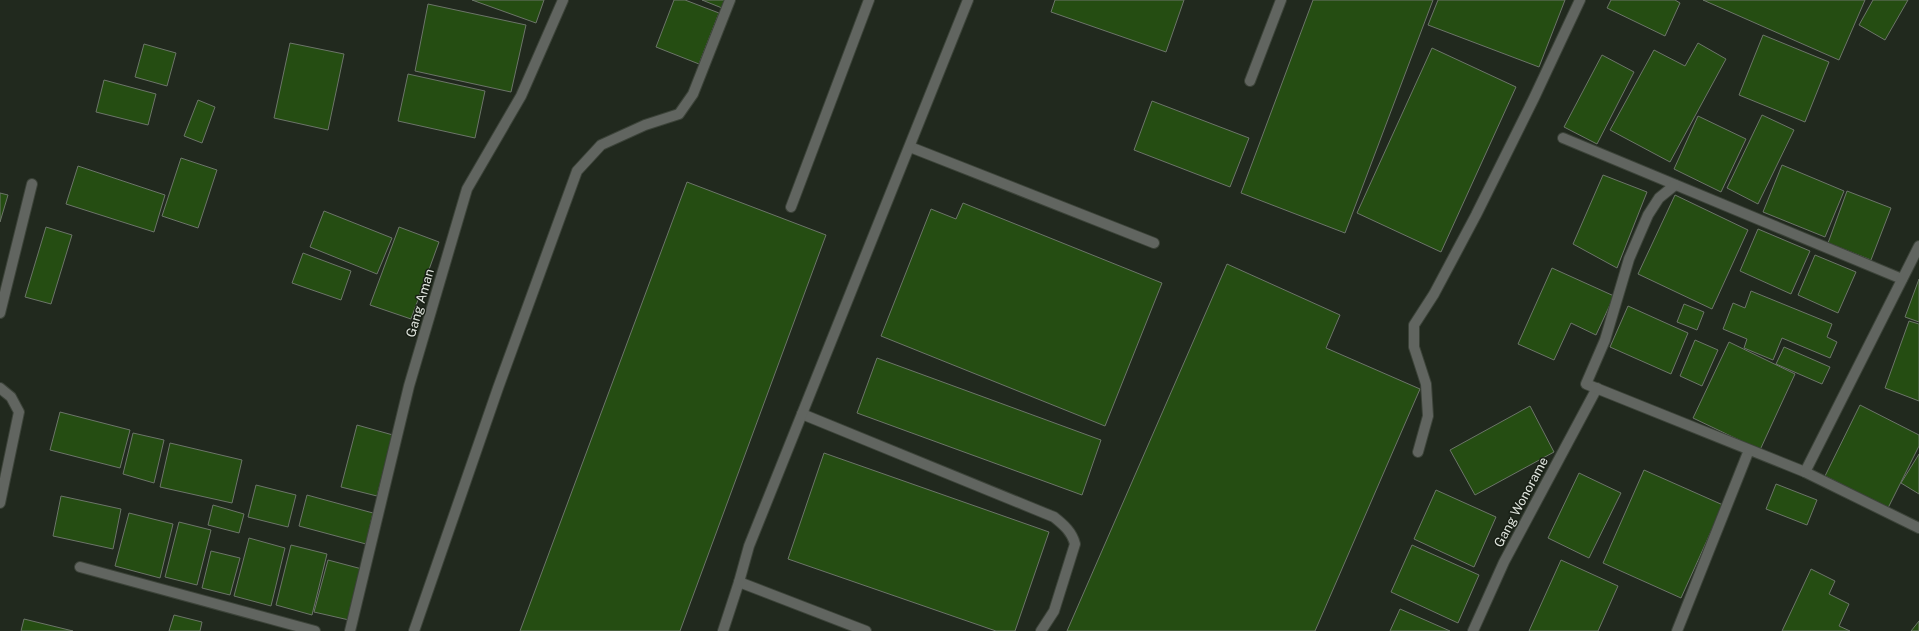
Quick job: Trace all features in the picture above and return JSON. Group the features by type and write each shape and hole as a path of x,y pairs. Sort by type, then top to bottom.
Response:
{"street":[{"name":"Gang Aman","path":"350,631 409,386 467,189 521,96 563,0"},
{"path":"414,631 498,388 577,171 601,145 645,125 679,114 693,94 730,0"},
{"path":"791,207 869,0"},
{"path":"723,631 749,546 968,0"},
{"path":"1250,81 1281,0"},
{"path":"1418,452 1428,416 1426,384 1414,347 1414,325 1434,294 1476,215 1580,0"},
{"path":"1563,138 1902,280"},
{"path":"910,147 1154,243"},
{"path":"0,314 32,184"},
{"path":"1675,185 1652,207 1629,259 1605,340 1586,384 1805,472 1919,528"},
{"path":"1805,472 1919,246"},
{"path":"0,388 11,397 19,412 0,503"},
{"name":"Gang Wonorame","path":"1473,631 1504,562 1597,388"},
{"path":"802,414 1054,517 1067,528 1073,536 1075,544 1054,611 1041,631"},
{"path":"1677,631 1749,450"},
{"path":"80,567 315,631"},
{"path":"739,582 869,631"}],"building":[{"path":"472,0 544,0 536,23"},
{"path":"674,0 685,0 719,13 699,64 656,47"},
{"path":"702,0 725,0 722,8"},
{"path":"1055,0 1184,0 1166,52 1051,12"},
{"path":"1313,0 1433,0 1345,233 1241,193"},
{"path":"1438,0 1565,0 1539,67 1428,25"},
{"path":"1611,0 1675,0 1680,3 1665,36 1607,8"},
{"path":"1703,0 1865,0 1839,60"},
{"path":"1873,0 1908,0 1885,40 1859,25"},
{"path":"428,4 526,25 511,92 415,71"},
{"path":"1763,35 1829,62 1805,122 1739,95"},
{"path":"290,43 344,54 328,130 274,118"},
{"path":"1698,43 1726,59 1670,162 1610,130 1654,50 1685,66"},
{"path":"144,44 176,53 167,86 135,77"},
{"path":"1432,48 1516,87 1441,252 1357,213"},
{"path":"1602,55 1634,72 1597,144 1564,127"},
{"path":"408,74 485,91 475,138 398,121"},
{"path":"104,80 156,94 148,125 96,112"},
{"path":"198,100 215,107 202,143 184,136"},
{"path":"1152,101 1249,138 1230,187 1134,150"},
{"path":"1762,115 1794,130 1758,204 1727,188"},
{"path":"1698,116 1746,139 1721,192 1674,169"},
{"path":"181,158 217,170 198,228 162,216"},
{"path":"1782,165 1844,191 1825,237 1763,212"},
{"path":"78,166 165,195 154,232 66,204"},
{"path":"1603,175 1647,192 1617,268 1573,244"},
{"path":"687,182 826,235 680,631 520,631"},
{"path":"1847,191 1891,208 1871,260 1828,243"},
{"path":"0,193 8,195 0,222"},
{"path":"1675,195 1748,230 1712,309 1638,274"},
{"path":"963,203 1162,283 1105,426 881,336 931,209 956,219"},
{"path":"324,211 392,238 377,274 310,247"},
{"path":"46,227 72,235 51,304 25,297"},
{"path":"399,227 439,242 411,319 370,305"},
{"path":"1758,229 1810,251 1791,294 1740,271"},
{"path":"303,253 351,271 341,300 292,283"},
{"path":"1815,255 1856,272 1838,313 1798,295"},
{"path":"1227,264 1340,315 1326,348 1420,389 1315,631 1067,631"},
{"path":"1552,268 1614,296 1596,335 1571,323 1554,360 1518,344"},
{"path":"1919,279 1919,322 1905,317"},
{"path":"1751,291 1832,324 1827,337 1837,342 1830,358 1782,338 1773,360 1744,348 1747,339 1723,329 1733,303 1745,308"},
{"path":"1684,304 1704,312 1697,330 1677,322"},
{"path":"1628,306 1688,333 1671,374 1610,347"},
{"path":"1909,321 1919,324 1919,401 1885,388"},
{"path":"1695,340 1718,350 1702,386 1680,376"},
{"path":"1729,342 1795,374 1760,450 1693,418"},
{"path":"1784,347 1830,367 1822,384 1776,364"},
{"path":"877,358 1101,440 1082,495 857,413"},
{"path":"1860,405 1919,435 1919,446 1888,508 1825,476"},
{"path":"1530,406 1554,452 1475,495 1450,450"},
{"path":"60,412 130,430 120,468 50,450"},
{"path":"357,425 393,435 377,496 341,487"},
{"path":"133,433 164,440 154,483 123,474"},
{"path":"170,443 242,460 232,503 160,487"},
{"path":"824,453 1049,532 1015,631 996,631 788,559"},
{"path":"1919,454 1919,494 1901,483"},
{"path":"1644,470 1723,505 1681,598 1603,563"},
{"path":"1579,473 1621,493 1589,558 1548,538"},
{"path":"1776,484 1817,500 1807,525 1766,509"},
{"path":"256,485 296,495 288,527 248,517"},
{"path":"1436,490 1496,517 1474,567 1414,539"},
{"path":"307,495 373,513 366,544 299,526"},
{"path":"61,496 121,509 113,549 53,536"},
{"path":"213,505 244,514 239,533 208,525"},
{"path":"129,513 173,524 160,578 115,566"},
{"path":"179,522 211,530 197,585 165,577"},
{"path":"249,538 285,548 271,606 234,596"},
{"path":"291,545 327,554 312,615 276,605"},
{"path":"1412,545 1479,575 1458,623 1391,592"},
{"path":"211,551 240,558 230,595 202,588"},
{"path":"328,560 362,569 349,620 314,612"},
{"path":"1561,560 1618,586 1598,631 1529,631"},
{"path":"1811,569 1835,581 1829,594 1849,604 1839,626 1850,631 1782,631"},
{"path":"1400,609 1450,631 1390,631"},
{"path":"174,615 202,622 200,631 169,631"},
{"path":"24,619 73,631 21,631"},
{"path":"1919,621 1919,631 1911,631"}]}
